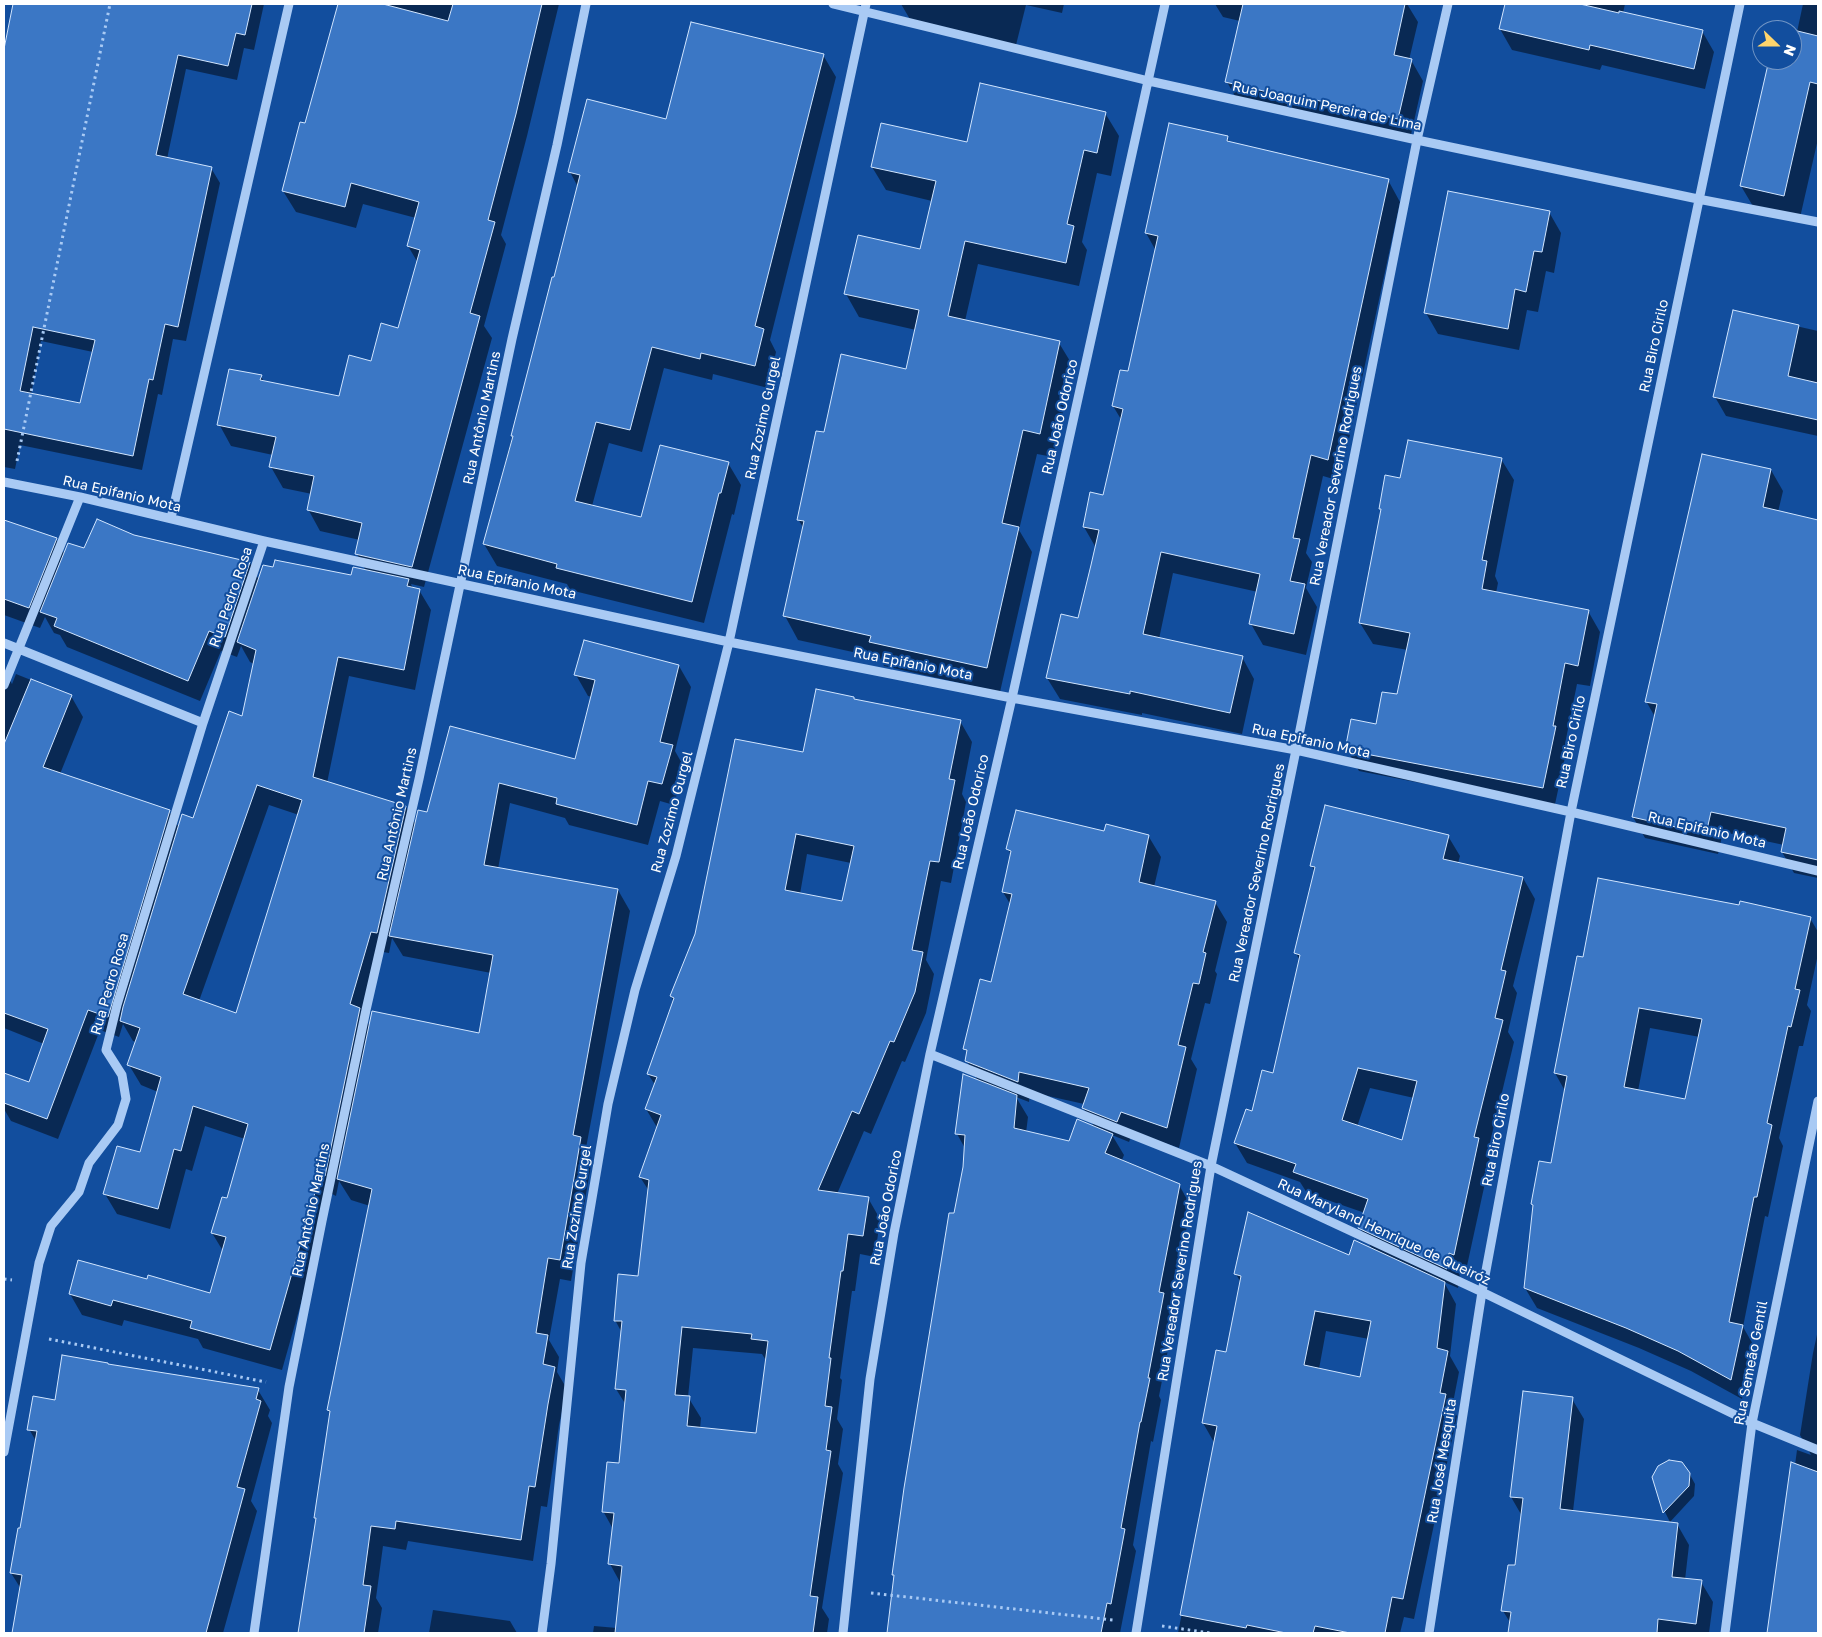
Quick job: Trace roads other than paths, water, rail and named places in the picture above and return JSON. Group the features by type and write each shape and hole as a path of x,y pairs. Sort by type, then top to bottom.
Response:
{"street":[{"path":"171,518 289,4"},
{"name":"Rua Antônio Martins","path":"254,1633 289,1387 366,1010 462,584 512,340 557,145 586,4"},
{"name":"Rua Joaquim Pereira de Lima","path":"833,4 866,7 1149,81 1417,140 1698,199 1818,222"},
{"name":"Rua João Odorico","path":"843,1633 870,1379 894,1233 930,1054 1012,698 1165,4"},
{"name":"Rua Vereador Severino Rodrigues","path":"1136,1633 1211,1166 1417,140 1448,4"},
{"path":"1698,199 1740,4"},
{"name":"Rua Zozimo Gurgel","path":"542,1633 551,1564 581,1263 608,1104 635,990 676,856 729,642 866,7"},
{"name":"Rua Biro Cirilo","path":"1482,1292 1571,812 1698,199"},
{"name":"Rua Epifanio Mota","path":"8,483 80,497 264,541 729,642 1012,698 1296,750 1571,812 1818,871"},
{"path":"4,685 80,497"},
{"name":"Rua Pedro Rosa","path":"4,1452 39,1263 51,1226 79,1192 89,1163 118,1124 126,1099 122,1075 106,1050 117,1005 203,722 264,541"},
{"path":"4,643 203,722"},
{"name":"Rua Maryland Henrique de Queiróz","path":"930,1054 1211,1166 1482,1292 1752,1423 1818,1450"},
{"name":"Rua Semeão Gentil","path":"1725,1633 1752,1423 1818,1101"},
{"name":"Rua José Mesquita","path":"1429,1633 1482,1292"}]}
